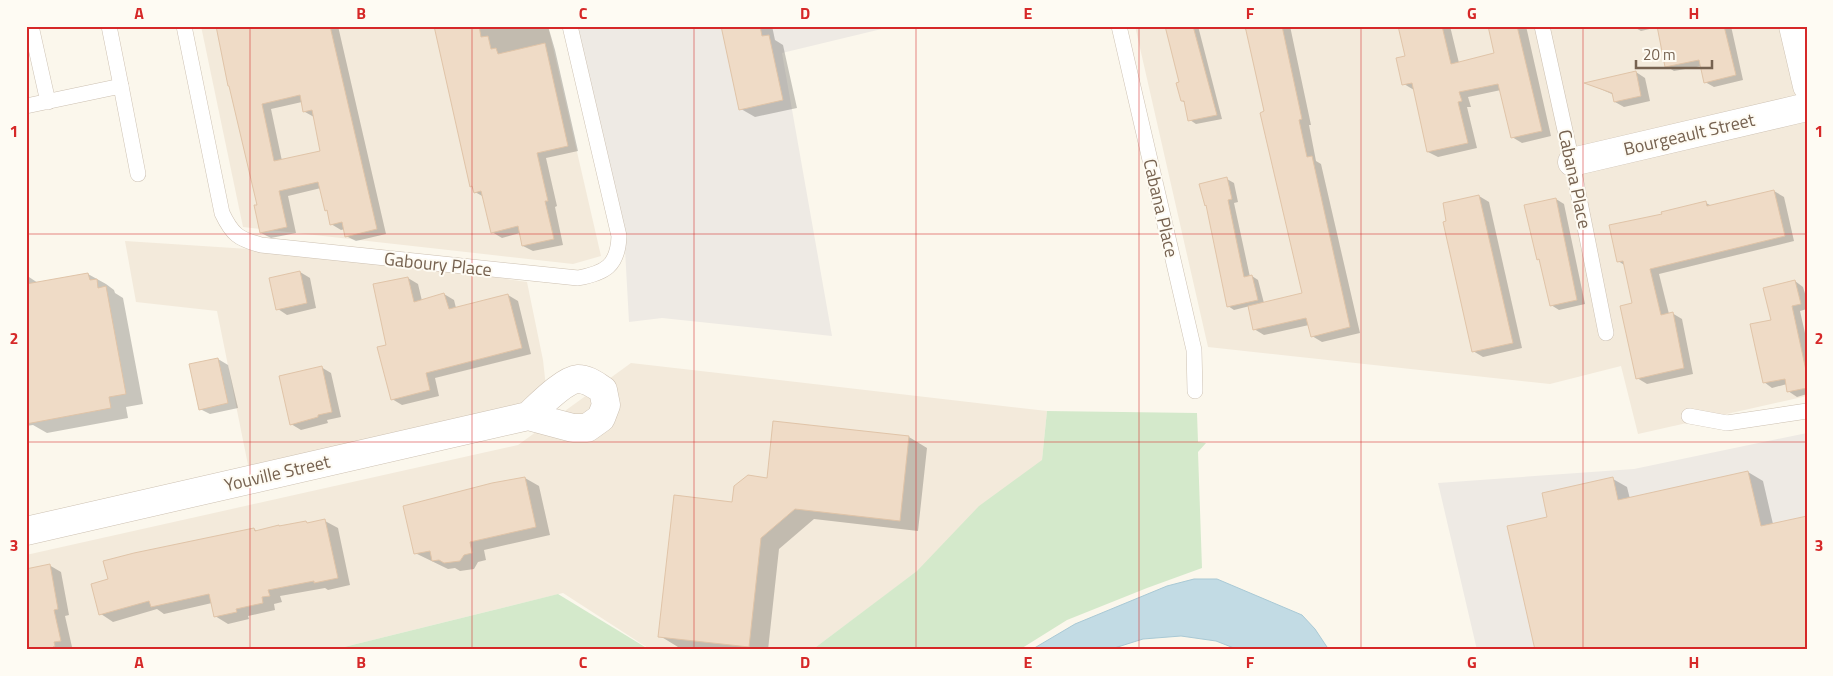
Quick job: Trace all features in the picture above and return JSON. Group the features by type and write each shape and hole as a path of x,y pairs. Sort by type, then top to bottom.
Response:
{"street":[{"path":"1793,26 1807,86"},
{"name":"Bourgeault Street","path":"1572,162 1807,107"},
{"name":"Youville Street","path":"26,531 528,416"}],"lane":[{"path":"31,26 48,102"},
{"path":"109,26 138,174"},
{"name":"Gaboury Place","path":"184,26 222,213 230,230 244,240 271,246 578,278 595,274 611,266 618,250 619,236 570,26"},
{"name":"Cabana Place","path":"1119,26 1194,350 1195,391"},
{"name":"Cabana Place","path":"1542,26 1572,162 1606,333"},
{"path":"26,106 120,86"},
{"path":"1689,416 1727,423 1807,411"}],"shaded area":[{"path":"201,26 548,26 601,256 573,264 243,227"},
{"path":"577,26 894,26 782,53 832,336 662,318 629,322 624,231"},
{"path":"1135,26 1807,26 1807,396 1638,434 1621,366 1550,384 1208,347"},
{"path":"125,241 249,249 440,269 527,282 543,360 546,387 527,407 249,470 217,311 136,302"},
{"path":"631,363 1047,411 1040,480 812,650 651,650 563,593 332,650 26,650 26,555 518,445"},
{"path":"1807,433 1807,650 1477,650 1438,483 1634,469"}],"green space":[{"path":"1047,411 1197,413 1198,442 1206,443 1198,452 1202,568 1067,620 1019,650 812,650 917,571 979,506 1042,460"},
{"path":"558,594 650,650 332,650"}],"water":[{"path":"1194,579 1217,579 1302,615 1315,629 1329,650 1239,650 1216,641 1181,636 1143,639 1108,650 1031,650 1075,624 1167,586"}],"building":[{"path":"216,26 330,26 377,229 345,237 342,222 330,225 318,182 279,191 287,227 260,233 254,205 257,205 228,86","holes":["300,95 303,112 312,110 320,151 274,161 262,104"]},
{"path":"434,26 479,26 481,37 488,36 491,49 496,48 498,54 545,43 568,146 537,153 554,239 522,246 518,226 491,233 481,191 474,193 472,186 470,187"},
{"path":"721,26 760,26 762,36 769,35 783,100 739,110"},
{"path":"1165,26 1193,26 1217,115 1188,121 1184,101 1181,101 1176,83 1179,82"},
{"path":"1245,26 1282,26 1302,119 1299,120 1307,157 1312,156 1350,327 1311,337 1306,318 1253,330 1248,306 1302,293 1260,113 1264,111"},
{"path":"1398,26 1442,26 1451,64 1494,53 1488,26 1517,26 1542,131 1511,138 1498,84 1459,92 1462,101 1458,102 1468,143 1427,152 1412,83 1402,85 1396,58 1405,56"},
{"path":"1657,26 1724,26 1736,75 1704,83 1699,60 1665,67"},
{"path":"1636,71 1641,96 1614,102 1612,93 1584,83"},
{"path":"1227,177 1232,199 1228,200 1244,277 1252,275 1258,300 1227,307 1206,205 1199,184"},
{"path":"1774,190 1785,236 1650,269 1661,315 1673,312 1684,368 1636,379 1620,306 1632,303 1623,261 1617,262 1609,225 1662,214 1661,212 1706,201 1707,206"},
{"path":"1479,195 1513,343 1472,352 1443,222 1446,221 1443,203"},
{"path":"1556,198 1577,300 1550,306 1524,205"},
{"path":"300,271 307,303 276,310 269,278"},
{"path":"88,273 90,280 97,279 98,288 106,286 126,394 109,397 111,408 26,424 26,284"},
{"path":"408,277 414,302 444,293 449,309 508,294 522,348 426,373 430,390 391,400 377,347 386,345 373,284"},
{"path":"1795,280 1801,304 1792,306 1807,375 1807,388 1787,392 1785,379 1763,383 1750,324 1771,320 1763,288"},
{"path":"218,358 228,403 199,410 189,364"},
{"path":"322,366 332,412 290,425 279,376"},
{"path":"773,421 909,436 900,521 795,509 761,538 749,647 658,637 674,495 732,502 734,486 748,475 767,478"},
{"path":"1748,471 1761,526 1807,516 1807,650 1535,650 1507,526 1547,517 1542,493 1613,477 1618,500"},
{"path":"525,477 536,527 470,542 472,553 464,555 460,561 444,563 439,560 432,561 430,551 414,554 403,506 492,483"},
{"path":"325,519 338,578 268,590 270,596 262,597 263,603 236,609 237,612 214,617 209,594 151,607 149,601 99,615 91,584 108,579 103,561 254,528 255,531 279,525 306,521 307,523"},
{"path":"50,564 58,609 54,610 61,641 54,642 53,650 26,650 26,569"}]}
